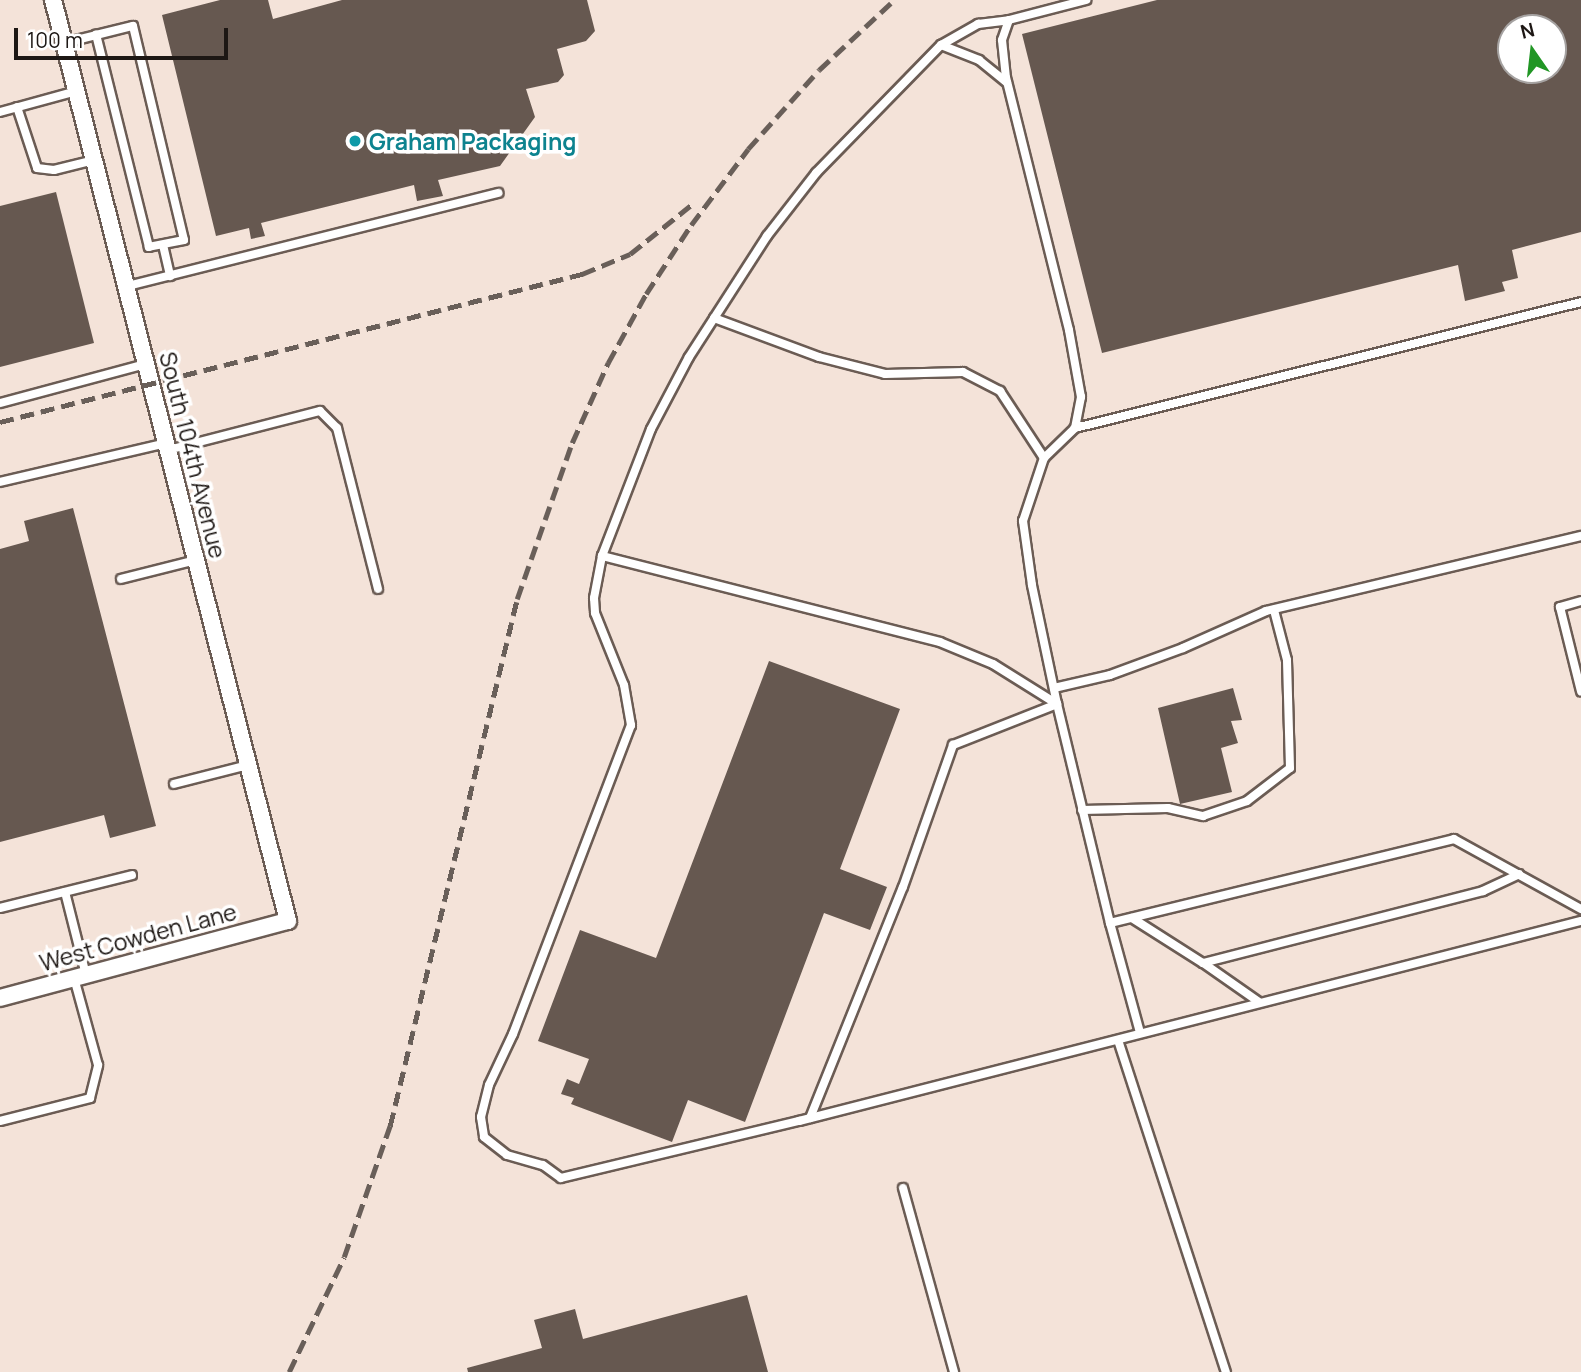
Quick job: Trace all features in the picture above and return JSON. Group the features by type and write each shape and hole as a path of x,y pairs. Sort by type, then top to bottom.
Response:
{"street":[{"name":"South 104th Avenue","path":"53,0 288,920"},
{"name":"West Cowden Lane","path":"0,998 288,920"}],"lane":[{"path":"1086,0 1009,20 978,24 942,45 816,173 767,236 689,357 651,429 602,556 594,598 595,613 627,694 631,713 629,733 513,1034 489,1085 481,1117 484,1138 506,1155 543,1164 561,1178 810,1118 1581,921"},
{"path":"1009,20 1002,40 1007,83 1069,330 1081,397 1076,428"},
{"path":"64,43 96,35 133,26 184,240 149,247 96,35"},
{"path":"942,45 979,60 1007,83"},
{"path":"0,112 76,91"},
{"path":"17,107 37,168 54,170 95,160"},
{"path":"128,286 498,193"},
{"path":"163,244 170,276"},
{"path":"1140,1033 1082,810 1032,585 1023,521 1044,458 1076,428 1581,302"},
{"path":"714,318 819,357 885,374 964,372 1000,391 1044,458"},
{"path":"0,402 146,364"},
{"path":"0,482 320,411 337,428 378,589"},
{"path":"1054,688 1111,675 1274,610 1581,536"},
{"path":"602,556 940,642 993,664 1057,704"},
{"path":"121,579 196,560"},
{"path":"1581,601 1560,607 1581,691"},
{"path":"1082,810 1168,808 1203,816 1247,801 1290,768 1287,660 1274,610"},
{"path":"810,1118 903,887 953,745 1057,704"},
{"path":"174,784 248,765"},
{"path":"1110,923 1454,839 1581,909"},
{"path":"1203,963 1483,891 1519,874"},
{"path":"0,908 132,875"},
{"path":"0,1121 90,1098 98,1065 65,892"},
{"path":"1132,918 1259,1002"},
{"path":"1118,1040 1226,1372"},
{"path":"903,1188 954,1372"}],"building":[{"name":"Graham Packaging","path":"220,0 268,0 273,19 342,0 587,0 595,31 586,41 557,49 564,75 558,82 526,89 535,117 500,166 438,180 443,196 417,201 414,185 261,223 265,236 251,239 249,228 216,236 162,15"},
{"path":"1157,0 1581,0 1581,232 1512,250 1518,278 1502,282 1505,291 1465,301 1458,265 1102,353 1022,34"},
{"path":"56,192 94,343 0,367 0,206"},
{"path":"73,508 156,826 110,838 104,815 0,842 0,549 29,541 24,521"},
{"path":"769,661 900,709 840,869 887,887 870,930 824,913 745,1122 688,1100 672,1142 571,1104 574,1098 561,1094 567,1079 579,1084 589,1059 538,1041 580,930 656,958"},
{"path":"1233,688 1242,720 1231,721 1238,743 1221,748 1232,792 1180,804 1158,708"},
{"path":"747,1295 768,1372 468,1372 467,1368 542,1348 534,1320 575,1309 583,1339"}],"railway":[{"path":"289,1372 344,1257 390,1126 517,599 572,443 608,363 646,294 691,225 748,149 819,70 894,0"},
{"path":"0,422 582,274 630,254 695,202"}],"place":[{"name":"Graham Packaging","path":"355,141"}]}
